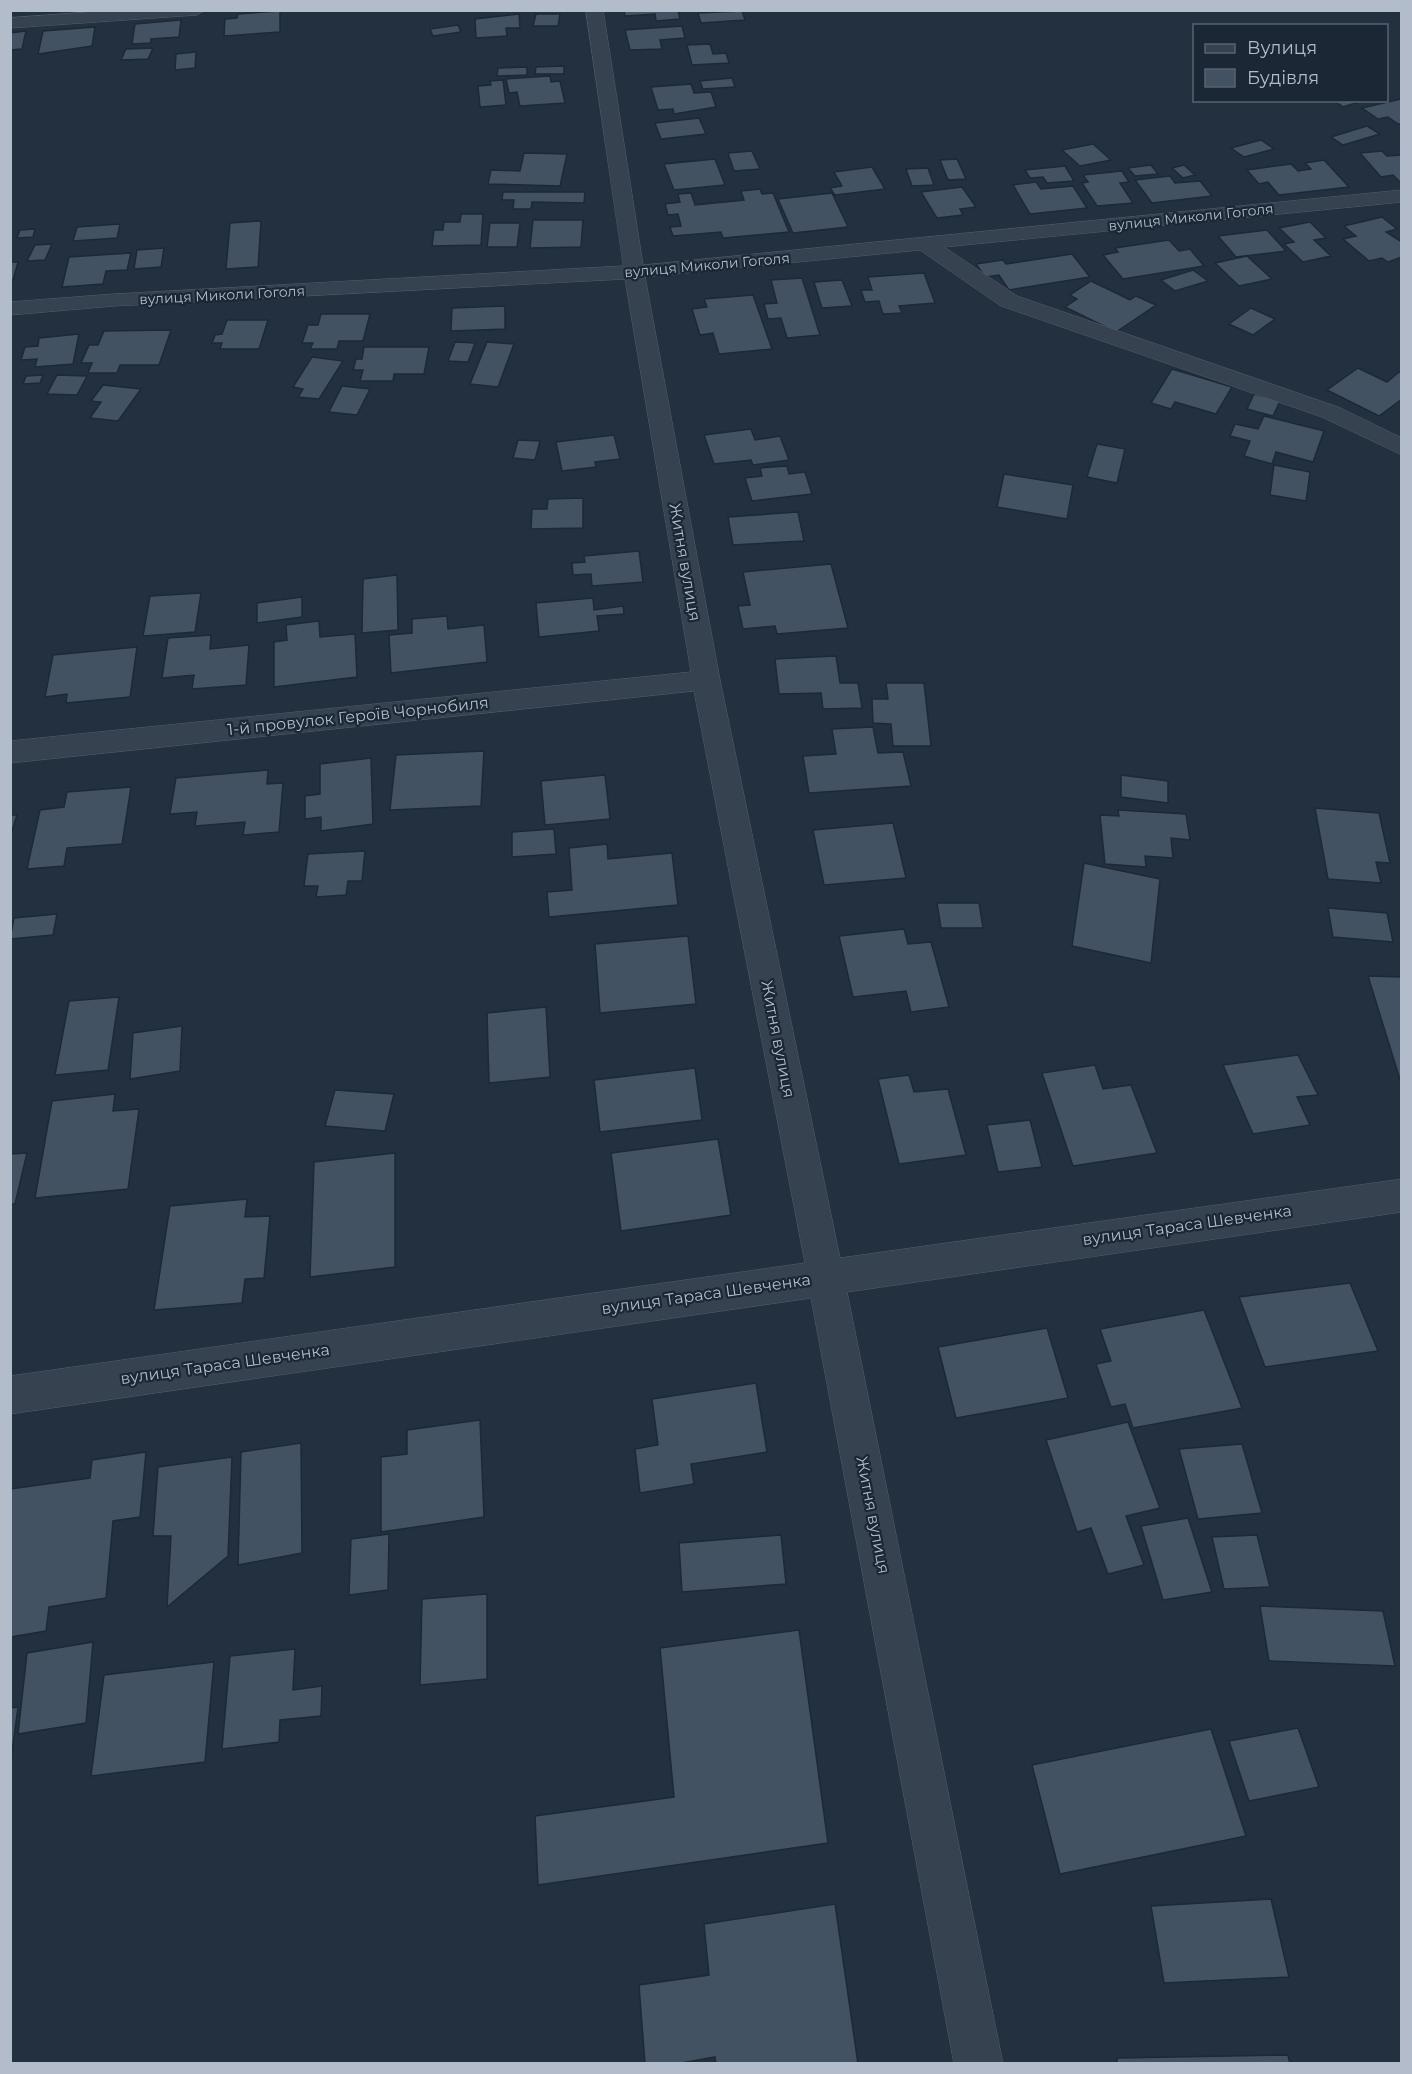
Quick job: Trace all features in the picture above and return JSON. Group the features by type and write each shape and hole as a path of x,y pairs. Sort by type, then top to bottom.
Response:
{"street":[{"path":"10,23 197,10"},
{"name":"Житня вулиця","path":"594,10 634,272 706,680 826,1277 979,2064"},
{"name":"вулиця Миколи Гоголя","path":"10,309 114,300 634,272 1401,196"},
{"path":"925,244 1009,301 1330,412 1401,448"},
{"name":"1-й провулок Героїв Чорнобиля","path":"10,752 706,680"},
{"name":"вулиця Тараса Шевченка","path":"10,1395 1401,1195"}],"building":[{"path":"624,10 678,10 680,19 656,21 655,14 625,16"},
{"path":"280,11 280,32 224,36 225,19 237,18 238,14"},
{"path":"742,11 745,20 701,23 698,13"},
{"path":"519,14 520,28 506,28 507,36 476,38 475,19"},
{"path":"536,14 560,14 558,26 533,26"},
{"path":"181,20 179,37 151,39 151,43 132,44 135,24"},
{"path":"458,25 461,32 433,36 430,29"},
{"path":"682,26 685,38 660,40 662,49 630,50 625,30"},
{"path":"95,27 92,46 38,54 43,31"},
{"path":"26,31 22,49 10,50 10,33"},
{"path":"710,44 713,54 726,53 729,63 692,65 687,45"},
{"path":"153,48 148,59 121,60 126,49"},
{"path":"196,52 195,68 175,70 176,54"},
{"path":"564,66 564,74 535,74 536,67"},
{"path":"527,67 527,75 497,76 498,68"},
{"path":"550,76 551,82 560,81 565,103 520,106 517,92 509,93 506,79"},
{"path":"732,78 735,87 703,89 700,81"},
{"path":"503,80 506,105 480,107 478,86 491,85 490,81"},
{"path":"691,84 694,93 711,92 716,107 674,114 673,109 658,110 651,87"},
{"path":"1401,99 1402,124 1388,117 1378,119 1362,108"},
{"path":"1335,102 1356,103 1343,107"},
{"path":"699,118 706,134 661,139 655,123"},
{"path":"1367,126 1380,134 1343,145 1331,137"},
{"path":"1261,140 1274,149 1244,157 1231,148"},
{"path":"1093,144 1111,160 1080,166 1062,150"},
{"path":"752,151 760,169 734,171 728,153"},
{"path":"1382,151 1387,156 1402,155 1402,184 1393,175 1381,177 1360,153"},
{"path":"524,153 567,154 560,186 488,184 491,170 520,171"},
{"path":"715,159 725,185 674,190 664,164"},
{"path":"957,159 966,179 948,180 940,160"},
{"path":"1324,160 1349,187 1279,195 1268,182 1259,184 1247,170 1291,164 1298,171 1311,169 1305,163"},
{"path":"1151,165 1158,174 1135,176 1128,168"},
{"path":"1184,165 1195,175 1183,178 1172,168"},
{"path":"1065,166 1074,181 1047,183 1043,177 1030,178 1025,170"},
{"path":"872,167 885,189 835,195 830,188 842,186 834,172"},
{"path":"928,168 934,185 912,186 906,169"},
{"path":"1122,171 1129,182 1120,183 1133,203 1097,206 1082,183 1088,182 1083,175"},
{"path":"1170,176 1175,183 1200,181 1212,196 1152,203 1135,180"},
{"path":"1036,182 1041,189 1073,186 1087,208 1030,214 1013,185"},
{"path":"962,187 976,207 960,209 963,215 937,218 921,192"},
{"path":"760,189 762,194 773,193 789,232 723,238 721,232 673,236 670,227 681,226 678,214 668,215 665,204 680,202 678,194 691,193 695,205 744,200 741,191"},
{"path":"503,192 585,192 584,203 532,202 531,209 513,209 514,200 502,200"},
{"path":"832,193 848,227 793,233 778,199"},
{"path":"461,214 483,214 481,245 432,246 434,230 443,230 444,222 460,222"},
{"path":"1382,217 1397,229 1386,232 1402,242 1402,257 1388,262 1382,258 1369,261 1343,239 1356,236 1344,226"},
{"path":"533,220 583,220 581,247 530,248"},
{"path":"261,221 258,267 226,269 230,223"},
{"path":"1310,222 1326,238 1314,240 1331,256 1303,262 1284,244 1294,242 1279,228"},
{"path":"490,223 520,223 517,247 487,247"},
{"path":"120,224 117,238 73,241 77,227"},
{"path":"35,229 33,237 17,238 20,230"},
{"path":"1267,230 1286,251 1236,257 1218,236"},
{"path":"1169,240 1179,251 1190,249 1204,266 1123,279 1103,255 1118,252 1115,248"},
{"path":"52,244 45,260 27,261 35,245"},
{"path":"164,248 161,267 134,269 137,250"},
{"path":"131,253 127,270 106,271 103,284 62,287 69,257"},
{"path":"1072,254 1090,277 1009,290 999,275 985,277 976,264 1003,260 1006,264"},
{"path":"1247,256 1272,279 1239,286 1215,263"},
{"path":"10,262 18,262 13,280 10,280"},
{"path":"1193,270 1208,281 1175,291 1161,280"},
{"path":"924,273 935,303 899,306 902,313 883,314 879,301 865,302 861,290 872,290 868,277"},
{"path":"802,278 820,335 787,338 781,318 768,319 764,304 777,303 771,280"},
{"path":"842,280 852,306 822,308 814,282"},
{"path":"1091,281 1130,300 1136,296 1156,305 1116,332 1065,307 1077,299 1070,295"},
{"path":"753,295 772,349 719,354 713,333 700,335 692,309 707,307 704,299"},
{"path":"505,306 505,329 451,331 452,308"},
{"path":"1251,308 1275,319 1253,335 1229,324"},
{"path":"321,314 370,314 363,341 339,341 337,349 310,349 313,343 302,343 308,325 318,325"},
{"path":"227,320 268,320 259,349 220,349 222,343 212,343 215,335 222,334"},
{"path":"171,330 159,365 120,365 117,373 88,373 92,363 81,363 89,345 98,345 104,331"},
{"path":"79,334 73,364 35,367 37,359 21,360 25,347 38,346 39,338"},
{"path":"455,342 475,343 468,362 448,361"},
{"path":"487,342 514,344 498,387 470,384"},
{"path":"364,347 429,347 424,374 394,374 393,381 360,381 363,370 353,370 356,359 362,359"},
{"path":"312,357 343,361 319,399 298,397 303,389 293,387"},
{"path":"1358,368 1387,382 1399,372 1402,374 1402,399 1379,416 1327,390"},
{"path":"1172,369 1232,387 1216,414 1175,402 1171,409 1151,403"},
{"path":"43,375 40,383 23,384 26,376"},
{"path":"57,375 87,376 77,395 47,394"},
{"path":"103,385 141,389 118,421 90,418 101,402 91,401"},
{"path":"342,386 370,389 357,415 329,412"},
{"path":"1254,394 1280,401 1273,416 1247,409"},
{"path":"1264,416 1324,431 1313,462 1276,452 1272,464 1244,456 1250,441 1230,436 1235,424 1258,429"},
{"path":"751,429 755,440 780,436 789,460 753,465 751,460 714,464 704,435"},
{"path":"614,435 620,459 595,462 596,467 562,471 556,442"},
{"path":"518,440 540,441 535,460 513,458"},
{"path":"1097,444 1125,449 1117,483 1087,477"},
{"path":"1274,465 1310,472 1306,501 1270,495"},
{"path":"787,466 789,474 805,472 812,494 752,501 745,478 762,476 760,468"},
{"path":"1004,474 1073,485 1067,519 997,507"},
{"path":"583,498 583,528 531,529 532,509 547,509 548,499"},
{"path":"798,512 804,541 733,545 728,517"},
{"path":"639,551 643,582 592,586 591,574 573,575 572,563 585,562 584,556"},
{"path":"831,564 848,628 777,634 775,626 743,629 738,606 750,605 743,572"},
{"path":"397,575 398,630 362,633 363,579"},
{"path":"201,593 195,632 143,636 150,596"},
{"path":"302,597 302,617 257,623 257,603"},
{"path":"593,598 594,610 623,606 624,614 597,616 599,631 539,637 536,603"},
{"path":"447,616 448,629 484,625 487,662 391,673 389,635 412,633 412,619"},
{"path":"319,621 320,637 355,634 357,677 274,687 274,642 287,640 286,625"},
{"path":"211,635 210,649 249,645 246,685 192,689 194,675 162,678 168,638"},
{"path":"137,647 130,697 66,703 67,694 45,697 53,655"},
{"path":"836,656 840,683 858,683 862,708 823,709 821,693 779,694 775,659"},
{"path":"886,683 924,683 931,746 893,746 891,724 873,723 872,699 888,699"},
{"path":"873,727 878,753 903,752 911,786 809,793 803,756 836,754 832,729"},
{"path":"484,751 481,806 390,810 396,755"},
{"path":"371,758 373,824 321,831 321,817 305,819 305,796 320,794 320,764"},
{"path":"268,770 267,784 283,783 279,832 243,835 245,822 195,826 197,812 170,814 176,778"},
{"path":"605,775 610,819 545,825 541,781"},
{"path":"1121,775 1168,781 1168,803 1121,797"},
{"path":"131,787 122,844 67,848 64,866 27,869 40,810 64,807 67,792"},
{"path":"1315,808 1379,813 1390,863 1376,862 1381,883 1328,879"},
{"path":"1118,810 1186,814 1190,840 1171,838 1173,858 1145,856 1146,867 1105,864 1100,815 1119,816"},
{"path":"10,815 17,815 10,837"},
{"path":"893,823 906,878 824,885 813,830"},
{"path":"554,829 556,854 512,857 512,832"},
{"path":"607,844 608,859 672,853 678,905 549,917 547,892 572,890 569,848"},
{"path":"365,851 362,881 348,881 346,895 316,897 318,886 304,886 308,854"},
{"path":"1084,863 1160,879 1151,963 1072,946"},
{"path":"937,903 979,903 983,928 941,928"},
{"path":"1328,908 1387,913 1393,942 1333,937"},
{"path":"57,914 53,935 10,939 14,918"},
{"path":"904,929 908,944 931,942 949,1007 911,1012 906,991 853,997 839,936"},
{"path":"688,936 696,1004 600,1013 595,944"},
{"path":"1368,976 1402,977 1402,1086"},
{"path":"119,997 108,1070 55,1075 69,1001"},
{"path":"546,1007 550,1077 489,1083 487,1013"},
{"path":"182,1026 180,1071 130,1079 133,1033"},
{"path":"1298,1055 1318,1095 1297,1097 1310,1125 1253,1134 1223,1065"},
{"path":"1095,1065 1103,1089 1131,1085 1157,1153 1073,1166 1042,1073"},
{"path":"695,1068 702,1120 600,1132 594,1080"},
{"path":"909,1075 914,1092 948,1089 966,1155 899,1164 878,1079"},
{"path":"335,1090 394,1094 385,1131 325,1126"},
{"path":"115,1094 113,1111 139,1109 128,1189 35,1198 52,1101"},
{"path":"1030,1120 1042,1167 998,1172 987,1125"},
{"path":"718,1139 731,1215 621,1231 611,1153"},
{"path":"27,1153 15,1204 10,1204 10,1154"},
{"path":"395,1153 395,1267 310,1277 314,1162"},
{"path":"247,1199 245,1217 270,1216 264,1278 245,1279 242,1303 154,1310 170,1206"},
{"path":"1350,1283 1378,1351 1265,1367 1239,1297"},
{"path":"1204,1310 1242,1408 1133,1428 1125,1404 1111,1407 1096,1364 1111,1361 1100,1329"},
{"path":"1047,1328 1068,1398 956,1418 938,1347"},
{"path":"756,1383 767,1452 691,1464 694,1484 640,1493 635,1449 658,1445 652,1399"},
{"path":"480,1420 484,1517 381,1532 381,1457 407,1454 407,1430"},
{"path":"1128,1422 1160,1508 1126,1516 1144,1565 1108,1574 1091,1528 1077,1532 1046,1440"},
{"path":"301,1443 302,1553 238,1565 241,1452"},
{"path":"1242,1444 1262,1513 1198,1519 1179,1449"},
{"path":"146,1452 140,1517 113,1521 106,1598 49,1607 46,1631 10,1637 10,1489 90,1478 92,1460"},
{"path":"232,1457 228,1556 167,1607 171,1536 153,1536 158,1467"},
{"path":"1188,1518 1212,1592 1163,1600 1141,1526"},
{"path":"389,1534 388,1590 349,1595 351,1539"},
{"path":"781,1535 786,1584 682,1592 679,1543"},
{"path":"1257,1535 1270,1587 1224,1589 1212,1537"},
{"path":"487,1594 487,1679 420,1685 422,1599"},
{"path":"1260,1606 1383,1611 1395,1666 1269,1661"},
{"path":"799,1630 828,1843 538,1885 535,1816 674,1797 660,1648"},
{"path":"93,1642 86,1723 18,1734 27,1653"},
{"path":"295,1649 293,1690 322,1686 321,1716 280,1720 279,1742 222,1749 230,1656"},
{"path":"214,1662 205,1762 91,1776 104,1675"},
{"path":"18,1707 10,1767 10,1708"},
{"path":"1298,1728 1319,1787 1249,1801 1229,1741"},
{"path":"1211,1729 1246,1836 1060,1874 1032,1765"},
{"path":"1271,1899 1289,1977 1164,1983 1151,1906"},
{"path":"835,1904 858,2064 716,2064 715,2057 676,2064 645,2064 639,1985 709,1975 704,1924"},
{"path":"1288,2055 1290,2064 1117,2064 1117,2058"}]}
